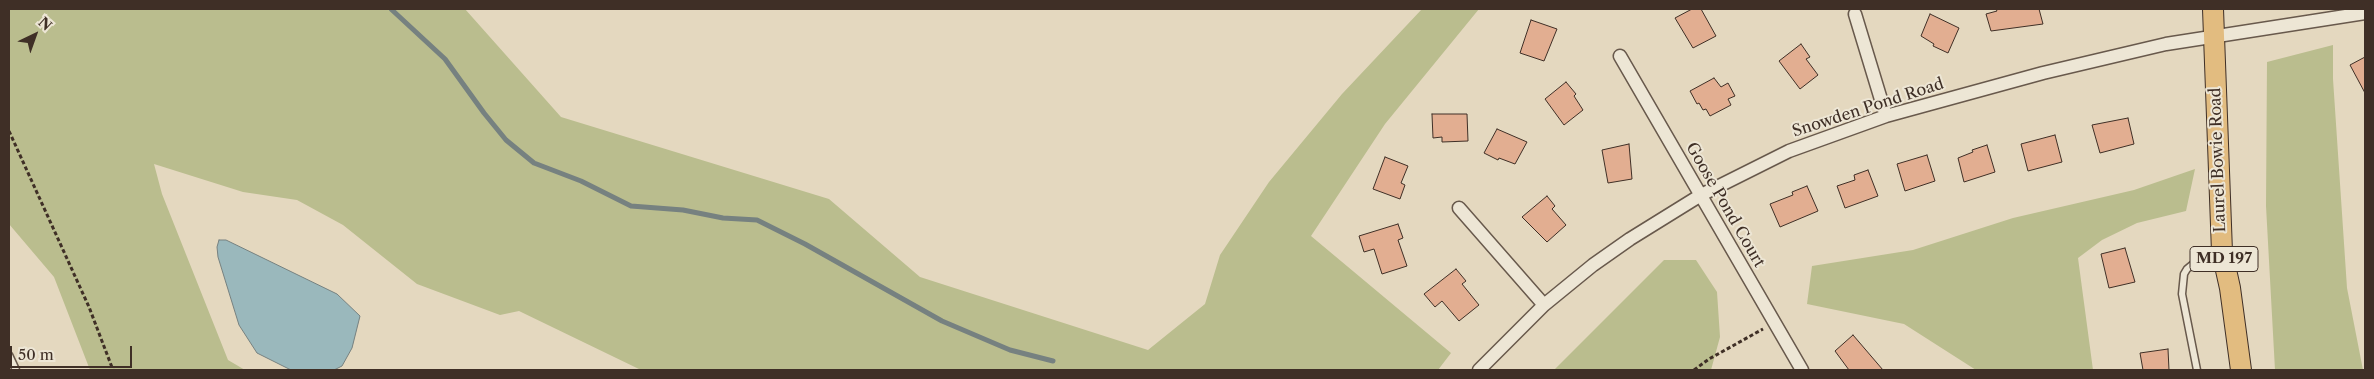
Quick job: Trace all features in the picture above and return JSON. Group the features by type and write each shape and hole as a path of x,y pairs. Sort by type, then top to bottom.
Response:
{"main road":[{"name":"Laurel Bowie Road","path":"2213,9 2222,252 2230,288 2241,370"}],"street":[{"name":"Snowden Pond Road","path":"1479,370 1544,305 1622,244 1701,195 1788,151 1886,116 2043,73 2166,44 2365,13"},
{"path":"1855,14 1886,116"},
{"name":"Goose Pond Court","path":"1620,56 1802,370"},
{"path":"1460,208 1544,305"}],"lane":[{"path":"2197,370 2182,294 2184,274 2187,269 2204,255 2222,252"},
{"path":"9,355 16,370"}],"path":[{"path":"9,131 89,307 113,370"},
{"path":"1694,370 1709,359 1774,322"}],"green space":[{"path":"9,9 465,9 561,117 829,199 920,277 1148,350 1205,304 1220,255 1269,182 1342,94 1422,9 1479,9 1385,124 1311,236 1451,353 1438,370 641,370 519,311 500,315 417,284 343,225 297,200 243,192 154,164 162,194 228,360 245,370 90,370 54,277 9,224"},
{"path":"2333,45 2333,79 2347,288 2363,370 2275,370 2266,206 2267,62"},
{"path":"2195,169 2186,211 2137,223 2102,240 2078,258 2093,370 1976,370 1904,324 1807,304 1812,266 1913,250 2013,218 2134,190"},
{"path":"1664,260 1696,260 1717,292 1720,337 1711,370 1554,370"}],"water":[{"path":"219,240 226,240 337,294 360,316 352,348 342,366 334,370 291,370 257,353 239,325 218,257 217,247"}],"building":[{"path":"1692,9 1701,9 1716,36 1693,48 1675,18"},
{"path":"1996,9 2039,9 2043,24 1991,31 1986,14 1997,11"},
{"path":"1930,14 1959,28 1948,53 1933,46 1934,44 1921,36"},
{"path":"1531,20 1557,29 1544,61 1520,53"},
{"path":"1801,44 1810,57 1806,59 1818,75 1800,89 1779,61"},
{"path":"2365,57 2365,93 2350,65"},
{"path":"1714,78 1721,87 1728,83 1735,96 1728,99 1731,105 1710,116 1706,109 1703,110 1699,103 1697,104 1690,91"},
{"path":"1566,82 1576,94 1574,96 1583,110 1564,125 1545,99"},
{"path":"1432,114 1467,114 1468,141 1442,142 1442,137 1433,138"},
{"path":"2128,118 2134,144 2100,153 2092,125"},
{"path":"1497,129 1527,142 1515,164 1499,158 1498,160 1484,153"},
{"path":"2055,135 2062,162 2028,171 2021,144"},
{"path":"1629,144 1632,179 1608,183 1602,150"},
{"path":"1987,145 1995,172 1964,182 1958,158 1973,152 1972,150"},
{"path":"1927,155 1935,181 1905,191 1897,164"},
{"path":"1385,157 1408,166 1401,183 1405,185 1400,199 1373,189"},
{"path":"1868,170 1878,196 1845,208 1837,186 1855,180 1854,175"},
{"path":"1807,186 1818,211 1780,227 1770,204 1793,195 1792,192"},
{"path":"1547,196 1555,206 1552,209 1566,225 1547,242 1522,217"},
{"path":"1398,224 1403,238 1398,240 1407,266 1382,274 1374,249 1364,252 1359,236"},
{"path":"2125,248 2135,282 2109,288 2101,254"},
{"path":"1456,269 1466,281 1462,284 1479,305 1459,321 1442,301 1435,307 1424,294"},
{"path":"1853,335 1883,370 1849,370 1835,351"},
{"path":"2168,349 2169,370 2143,370 2140,353"}],"waterway":[{"path":"391,9 445,59 506,140 534,163 581,181 631,206 683,210 723,218 757,220 805,244 942,321 1010,350 1053,361"}]}
